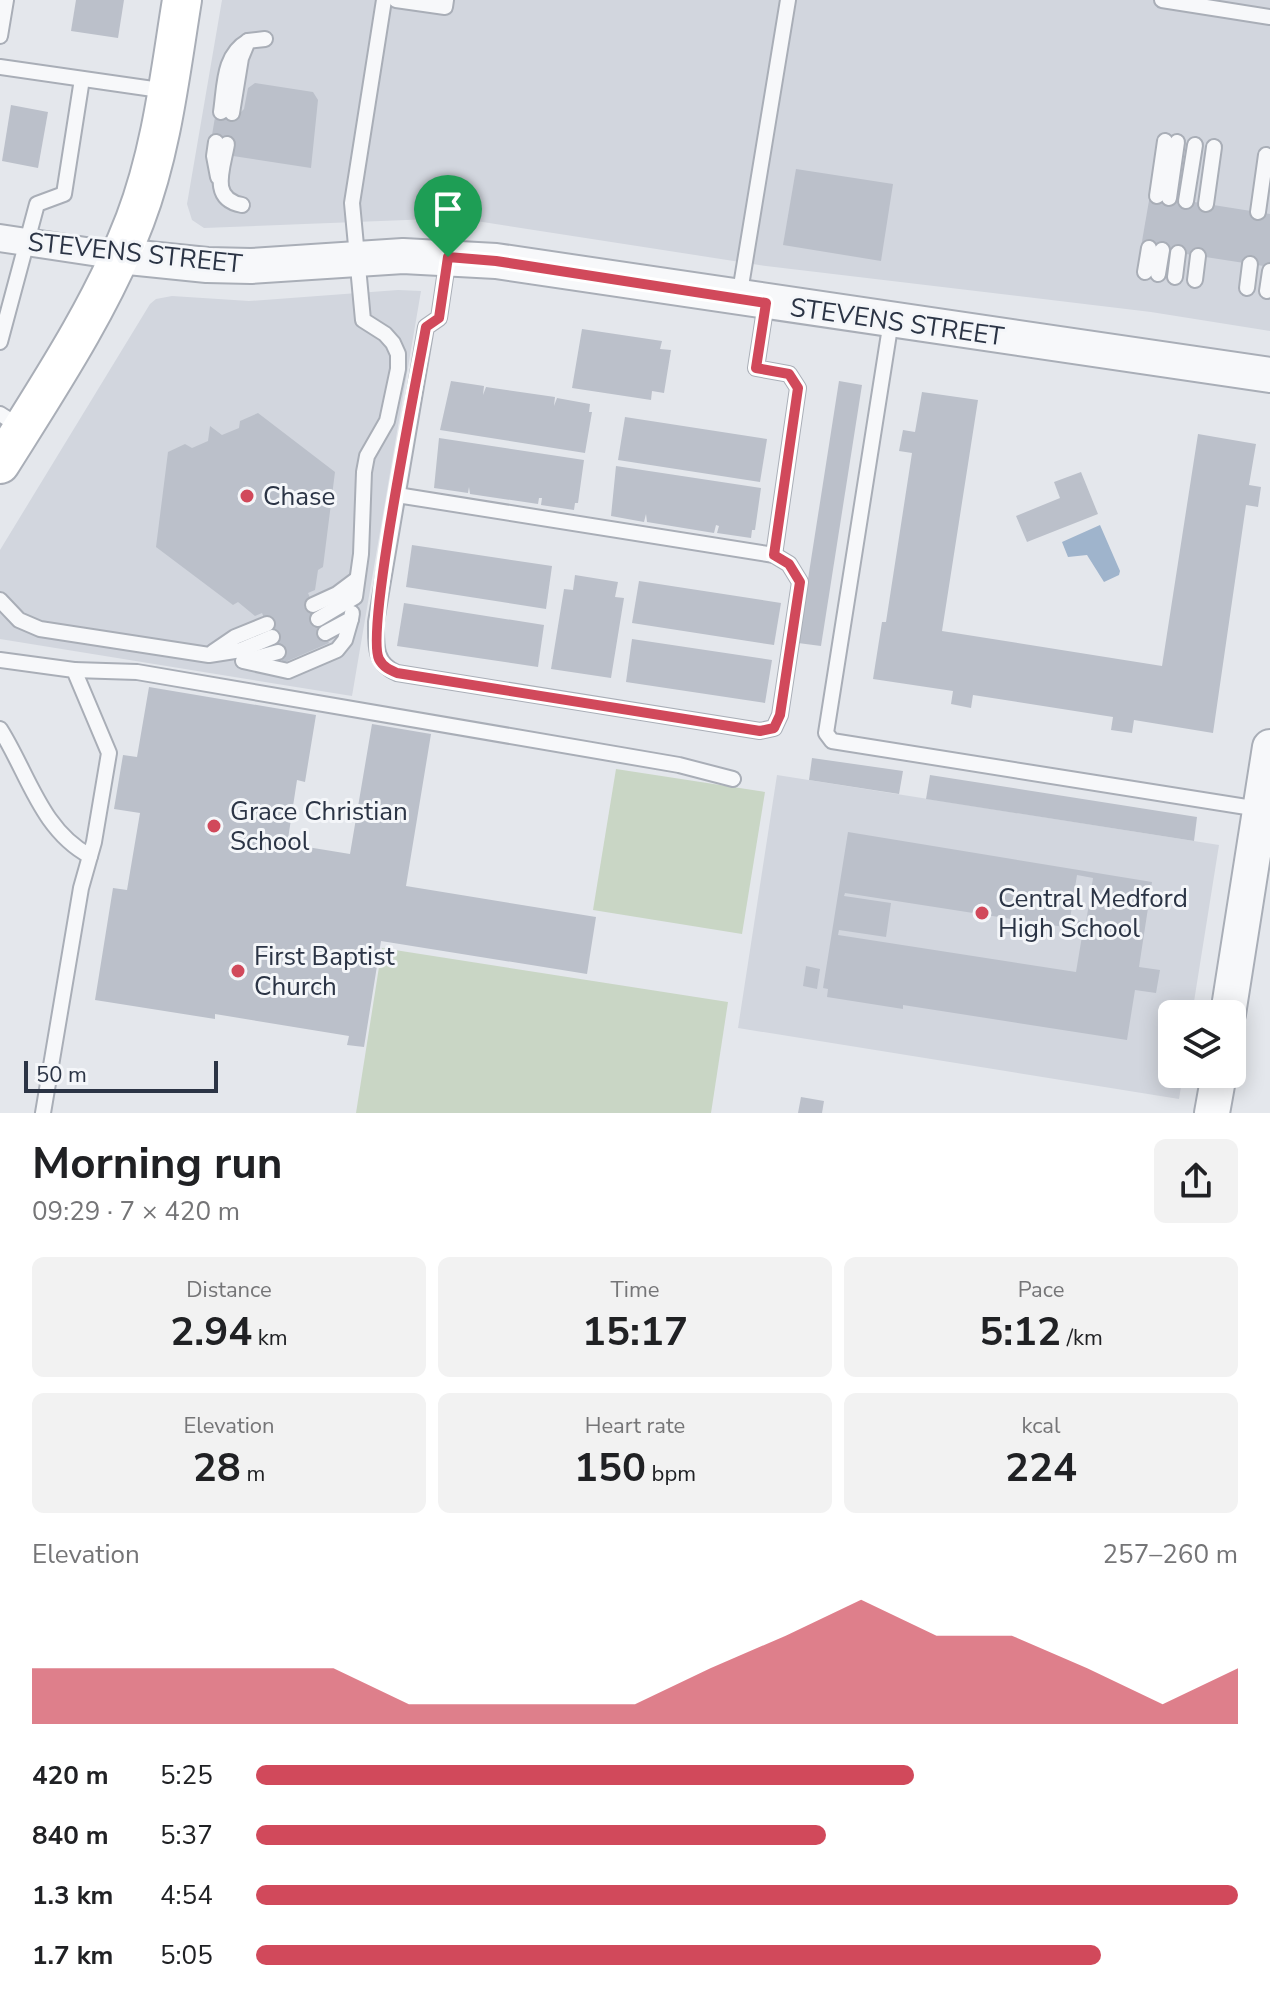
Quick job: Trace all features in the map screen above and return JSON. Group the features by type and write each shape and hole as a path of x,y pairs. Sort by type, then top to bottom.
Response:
{"main road":[{"path":"0,464 11,421 75,343 119,256 148,178 182,0"}],"street":[{"name":"STEVENS STREET","path":"0,238 119,256 207,265 251,266 448,257 1270,375"},
{"path":"1230,1000 1270,747"},
{"path":"1212,1113 1216,1088"}],"lane":[{"path":"0,36 6,0"},
{"path":"2,601 19,620 40,629 209,655 288,671 337,650 345,640 361,554 367,456 387,421 398,369 398,354 393,343 363,320 352,203 384,0"},
{"path":"396,0 445,7 446,0"},
{"path":"774,555 798,388 789,374 756,368 752,300 788,0"},
{"path":"1162,0 1270,17"},
{"path":"226,112 248,41 265,39"},
{"path":"0,67 167,91"},
{"path":"0,342 37,204 64,194 82,79"},
{"path":"1163,197 1171,141"},
{"path":"222,143 214,156 222,195 230,203 242,205"},
{"path":"1186,201 1195,145"},
{"path":"1206,204 1214,147"},
{"path":"1258,212 1266,155"},
{"path":"1152,273 1155,249"},
{"path":"1175,277 1178,253"},
{"path":"1195,280 1198,256"},
{"path":"397,495 774,555 789,564 800,582 780,715 774,728 760,731 397,673 387,669 378,659 376,622 397,495 426,327 439,318 448,257"},
{"path":"1247,288 1250,264"},
{"path":"1267,291 1270,271"},
{"path":"891,321 826,733 832,741 1260,809"},
{"path":"355,597 316,612 357,579"},
{"path":"325,633 351,619"},
{"path":"209,655 241,650 269,631"},
{"path":"243,661 278,652"},
{"path":"0,660 74,670 137,672 679,765 733,779"},
{"path":"43,1113 81,888 109,753 74,670"},
{"path":"0,729 50,823 70,846 90,856"}],"shaded area":[{"path":"222,0 1270,0 1270,331 1151,312 766,266 457,218 204,228 192,220 187,204"},
{"path":"421,291 352,696 0,639 0,550 150,304 156,299 172,296 249,301"},
{"name":"Central Medford High School","path":"777,775 1219,845 1194,1000 1158,1000 1158,1088 1181,1088 1179,1099 738,1028"}],"green space":[{"path":"616,769 765,792 742,934 593,910"},
{"path":"382,948 728,1002 711,1113 356,1113"}],"water":[{"path":"1100,525 1120,571 1119,575 1104,582 1087,555 1068,557 1062,542"}],"building":[{"path":"76,0 124,0 118,38 71,31"},
{"path":"255,83 313,92 318,100 311,168 233,156 235,145 211,141 216,111 239,114 244,109 248,88"},
{"path":"11,105 48,112 38,168 2,161"},
{"path":"796,169 893,184 881,261 783,245"},
{"path":"1150,195 1270,214 1270,267 1141,247"},
{"path":"582,329 662,341 660,349 671,350 664,393 652,391 651,400 572,388"},
{"path":"451,381 484,386 483,395 486,387 555,397 554,406 557,398 590,404 589,412 592,412 585,453 440,430"},
{"path":"839,381 862,385 821,646 798,643"},
{"path":"922,392 978,400 942,631 1162,666 1198,434 1256,444 1249,485 1261,487 1258,507 1246,505 1213,733 1134,720 1132,733 1111,730 1113,717 973,695 971,708 951,704 953,691 873,679 882,622 886,622 912,453 899,451 903,430 915,432"},
{"name":"Chase","path":"258,413 335,472 323,567 318,570 315,590 308,593 329,643 283,663 262,613 255,616 238,602 233,605 156,547 168,452 185,444 192,448 208,441 210,426 222,435 239,428 240,421"},
{"path":"625,417 767,439 760,482 618,460"},
{"path":"439,438 584,460 578,503 575,503 574,510 541,505 542,498 539,498 538,504 470,494 469,487 468,493 434,488"},
{"path":"616,466 761,488 755,530 752,530 751,538 717,533 719,526 716,525 714,533 647,522 646,514 644,522 611,516"},
{"path":"1081,472 1098,514 1027,542 1016,516 1060,498 1054,482"},
{"path":"412,545 552,566 546,609 406,587"},
{"path":"575,575 618,582 615,597 624,598 611,678 551,669 564,589 573,590"},
{"path":"639,581 781,603 774,645 632,623"},
{"path":"404,603 544,625 538,667 397,646"},
{"path":"632,639 772,660 765,703 626,682"},
{"name":"Grace Christian School","path":"149,687 316,715 305,782 297,780 288,839 296,840 295,845 350,854 372,724 431,734 406,886 596,917 587,974 381,941 364,1047 347,1045 349,1036 215,1014 215,1019 95,1000 113,888 127,890 140,813 114,809 123,755 137,757"},
{"path":"812,758 903,771 899,794 809,780"},
{"path":"930,775 1197,817 1194,841 926,799"},
{"path":"848,832 1152,882 1139,967 1160,970 1156,993 1135,990 1127,1040 903,1005 903,1009 827,997 828,989 823,988","holes":["1077,875 1093,878 1086,922 1070,919","845,893 1083,930 1076,972 838,935 839,930 886,937 891,903 844,896"]},
{"path":"806,966 820,969 817,989 803,986"},
{"path":"801,1097 824,1101 822,1113 798,1113"}],"place":[{"name":"Chase","path":"247,496"},
{"name":"Grace Christian School","path":"214,826"},
{"name":"Central Medford High School","path":"982,913"},
{"name":"First Baptist Church","path":"238,971"}],"route":[{"path":"448,257 496,261 766,303 756,368 789,374 798,388 774,555 789,564 800,582 780,715 774,728 760,731 397,673 387,669 378,659 376,622 426,327 439,318 448,257"}]}
